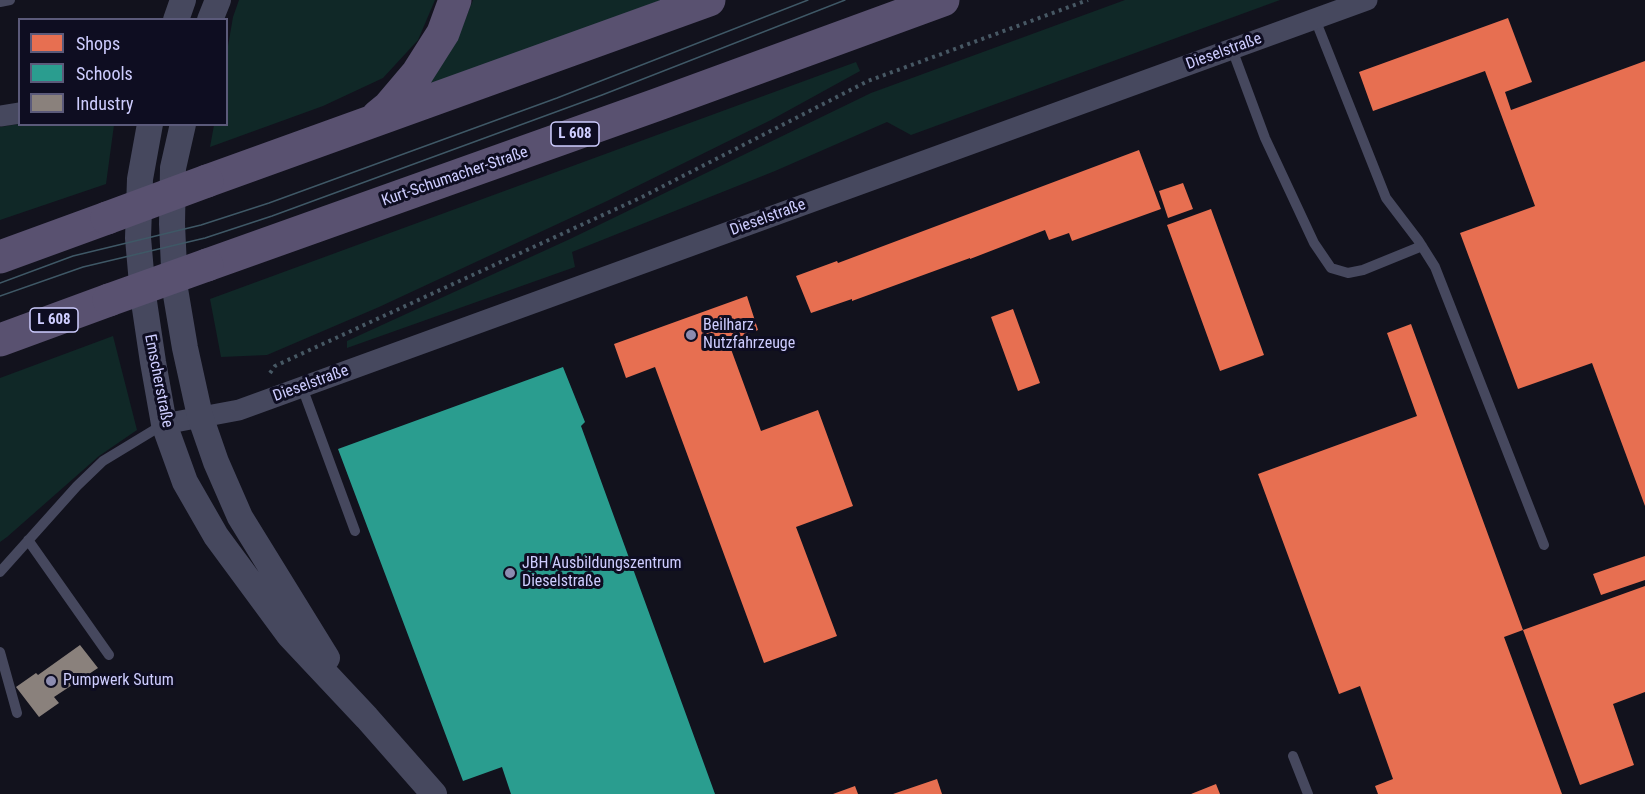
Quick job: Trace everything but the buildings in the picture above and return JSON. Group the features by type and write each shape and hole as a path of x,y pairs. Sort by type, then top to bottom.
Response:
{"main road":[{"path":"369,123 389,107 417,74 443,33 455,0"},
{"path":"0,257 709,0"},
{"name":"Kurt-Schumacher-Straße","path":"0,340 943,0"}],"street":[{"path":"177,18 183,0"},
{"path":"211,18 218,0"},
{"name":"Dieselstraße","path":"165,424 239,410 1367,0"},
{"path":"0,116 18,113"},
{"name":"Emscherstraße","path":"150,126 140,179 138,238 143,295 165,424 186,482 216,536 289,635 434,794"},
{"name":"Emscherstraße","path":"183,126 173,168 172,224 175,289 184,348 200,416 216,462 240,517 309,630 367,718"}],"lane":[{"path":"0,2 10,0"},
{"path":"1315,19 1386,198 1435,267 1544,545"},
{"path":"1232,49 1266,138 1314,243 1331,268 1348,273 1363,270 1422,246"},
{"path":"302,387 355,531"},
{"path":"0,572 77,486 103,461 165,424"},
{"path":"28,540 109,655"},
{"path":"0,652 17,713"},
{"path":"1293,756 1308,794"}],"path":[{"path":"268,375 275,366 642,197 868,81 1088,0"}],"green space":[{"path":"239,0 435,0 418,40 383,78 323,106 210,147 214,126 228,126 228,46 233,17"},
{"path":"473,0 662,0 431,85 427,75 457,40"},
{"path":"1125,0 1280,0 911,135 887,122 775,171 572,252 575,267 347,348 347,341 570,239 871,93"},
{"path":"856,62 860,71 771,120 607,201 379,307 267,355 221,357 210,299"},
{"path":"18,124 18,126 114,126 106,184 0,220 0,127"},
{"path":"113,336 137,430 99,456 0,542 0,378"}],"tram line":[{"path":"0,283 73,256 201,225 269,203 557,98 808,0"},
{"path":"0,296 83,267 205,238 272,216 602,95 845,0"}],"place":[{"name":"Beilharz Nutzfahrzeuge","path":"691,335"},
{"name":"JBH Ausbildungszentrum Dieselstraße","path":"510,573"},
{"name":"Pumpwerk Sutum","path":"51,681"}]}
